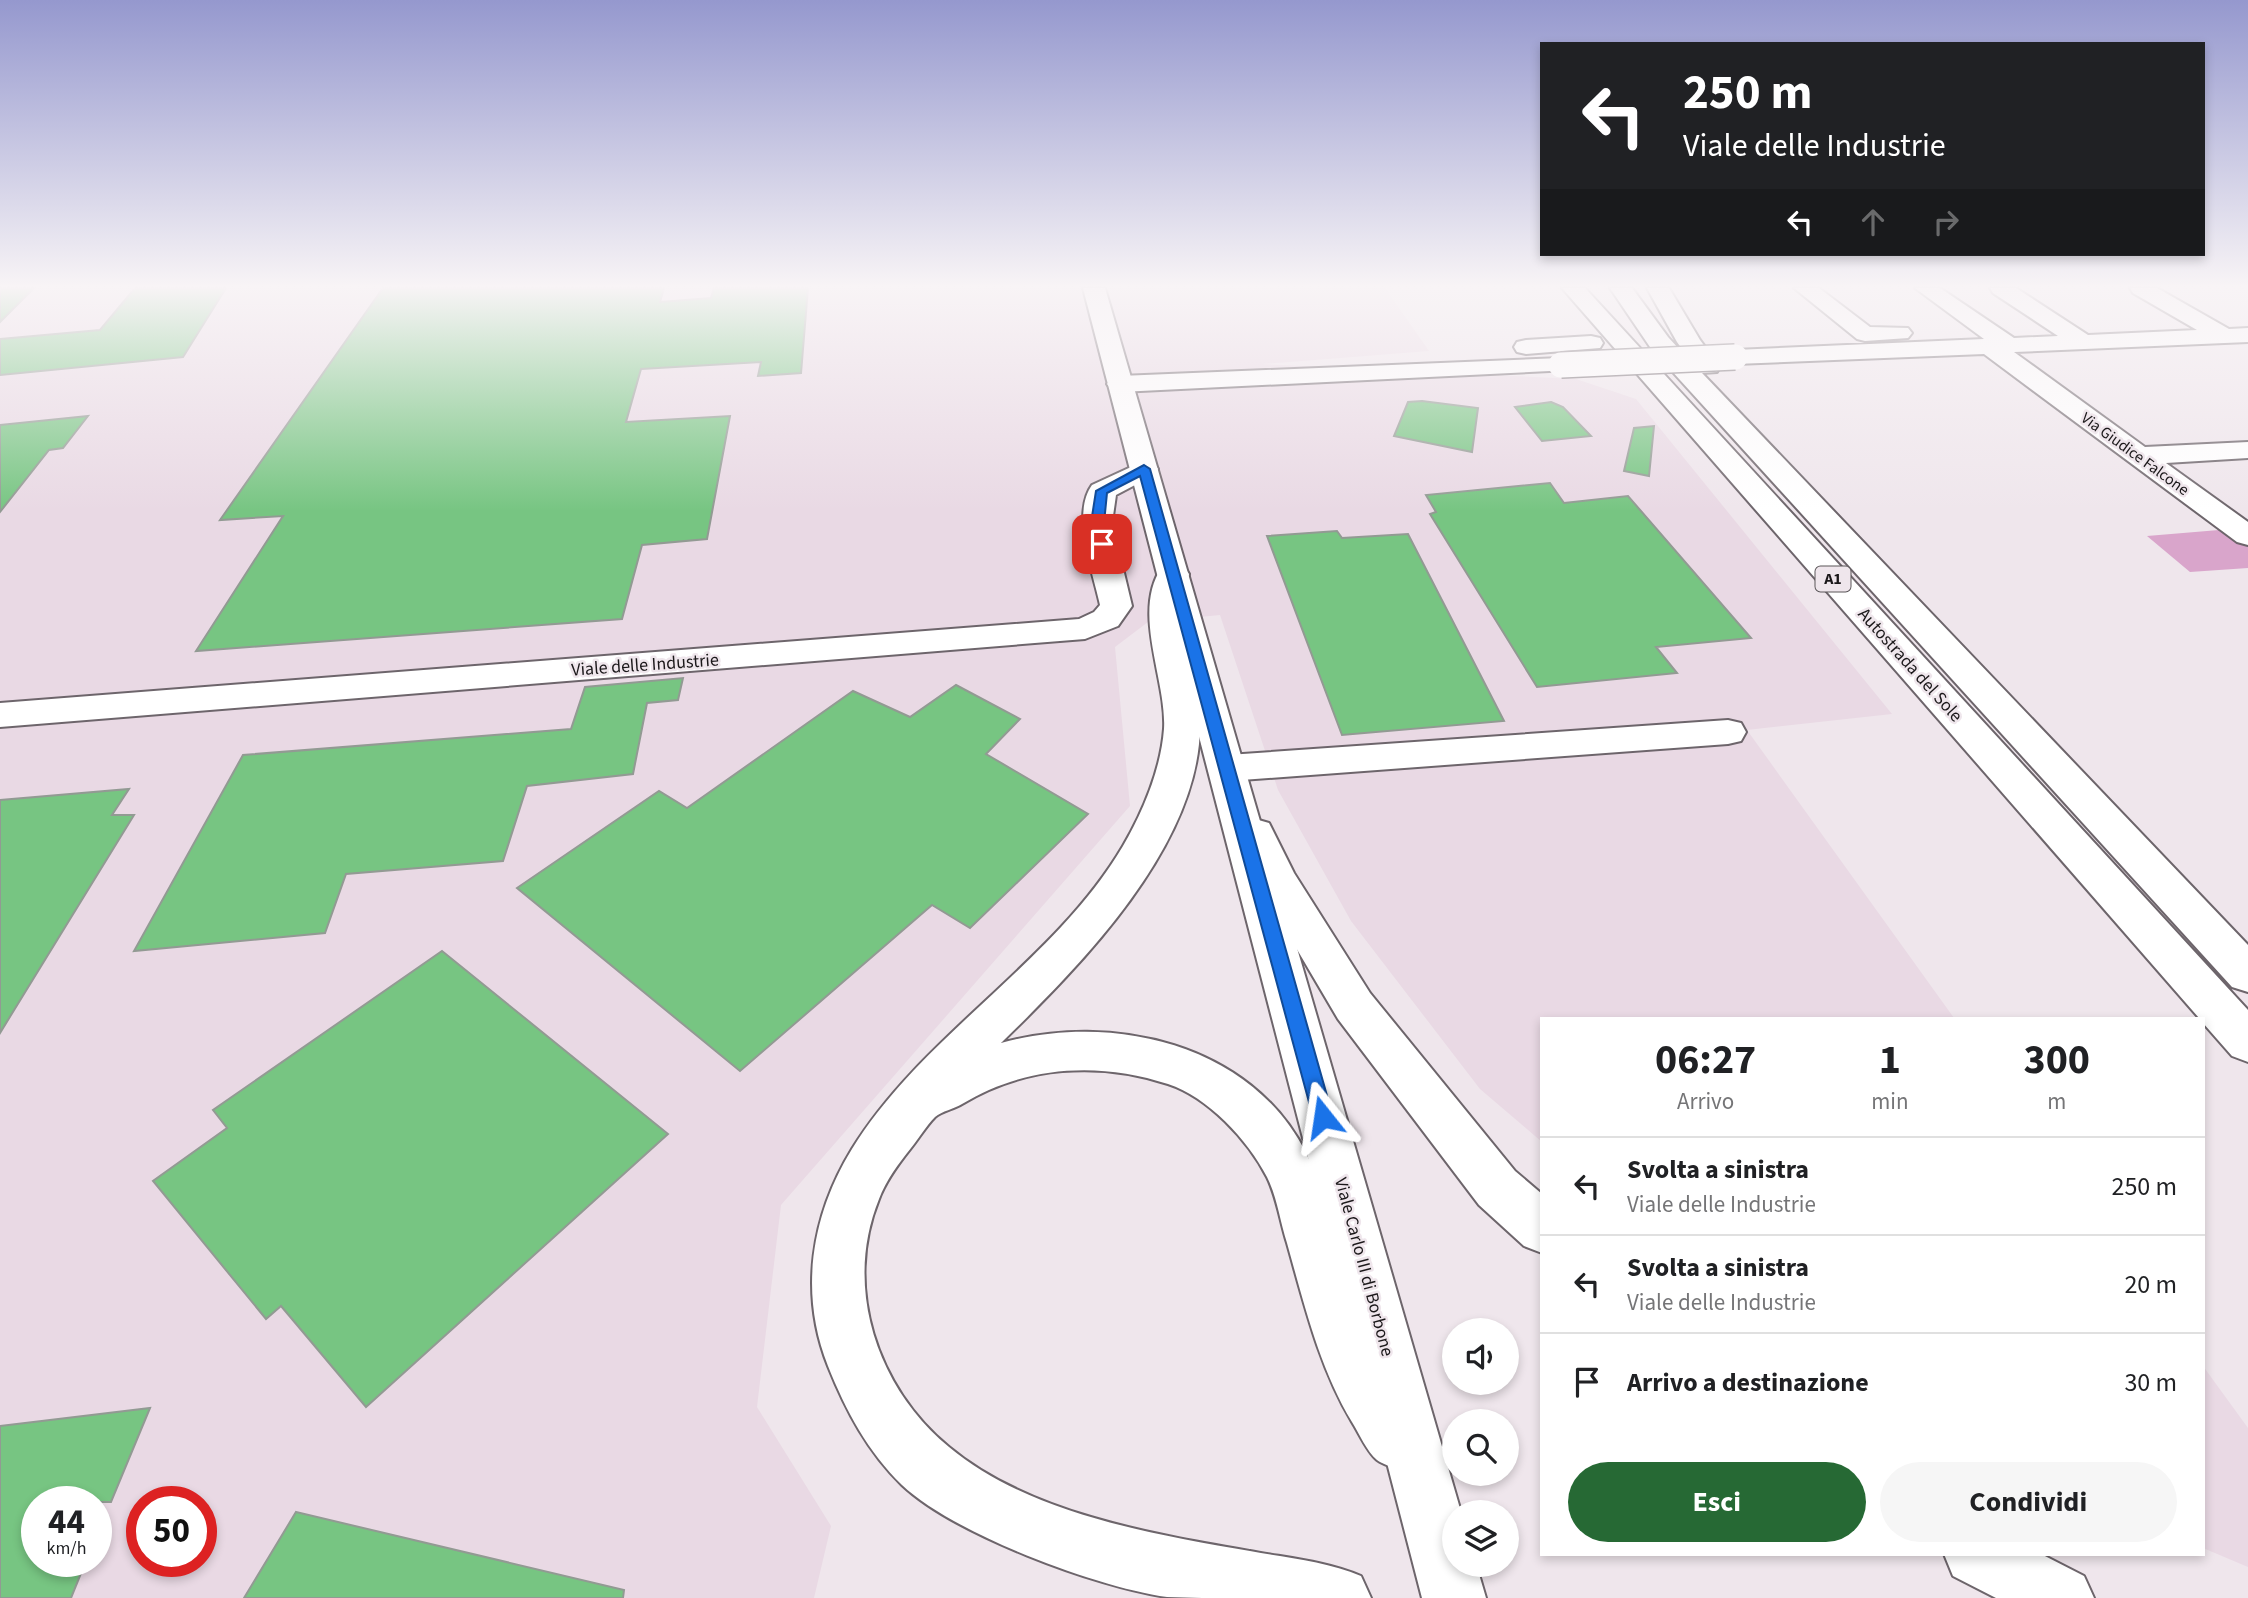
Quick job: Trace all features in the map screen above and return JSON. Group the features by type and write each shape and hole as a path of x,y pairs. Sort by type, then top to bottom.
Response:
{"main road":[{"name":"Viale Carlo III di Borbone","path":"1114,363 1230,775 1454,1598"},
{"path":"1250,379 1279,369 1326,363"},
{"path":"1120,384 1608,363"},
{"name":"Autostrada del Sole","path":"1640,363 2248,1042"},
{"name":"Autostrada del Sole","path":"1677,363 2248,974"},
{"path":"1705,363 1805,473 1840,517 1881,579"},
{"name":"Via Giudice Falcone","path":"2023,363 2138,456 2248,536"},
{"path":"2138,456 2248,450"},
{"name":"Viale delle Industrie","path":"0,715 1085,629 1106,619 1116,606 1097,523 1102,491 1144,469"},
{"path":"1173,574 1165,620 1182,728 1166,793 1144,845 1122,882 1096,914 1038,979 958,1056 884,1144 860,1182 845,1221 838,1297 846,1342 872,1402 922,1463 993,1510 1056,1535 1174,1569 1339,1598"},
{"path":"1540,1226 1497,1188 1354,1006 1276,879 1230,775 1728,732"},
{"path":"918,1106 976,1071 1021,1057 1058,1051 1095,1049 1130,1054 1169,1064 1203,1078 1251,1118 1274,1144 1286,1164 1349,1356 1377,1409 1420,1474"},
{"path":"1979,1556 2062,1598"}],"shaded area":[{"path":"0,363 1280,363 1262,364 1576,379 1636,399 1892,714 1747,730 1953,1017 1540,1017 1540,1140 1480,1089 1351,921 1278,790 1220,615 1148,622 1115,647 1130,806 781,1205 757,1407 831,1526 814,1598 0,1598"},
{"path":"2231,529 2248,541 2248,568 2190,572 2147,536"},
{"path":"2205,1369 2248,1428 2248,1567 2205,1549"}],"building":[{"path":"0,363 126,363 0,375"},
{"path":"331,363 751,363 641,369 626,422 730,416 707,539 642,545 622,619 196,651 283,516 220,520"},
{"path":"761,363 802,363 801,373 758,376"},
{"path":"1422,401 1478,408 1472,452 1394,436 1408,402"},
{"path":"1551,402 1563,407 1591,436 1542,441 1515,407"},
{"path":"88,416 63,448 49,450 0,512 0,425"},
{"path":"1654,426 1649,476 1624,471 1634,428"},
{"path":"1550,483 1564,503 1628,496 1751,638 1656,647 1677,673 1537,687 1430,514 1436,512 1426,495"},
{"path":"1337,531 1342,538 1408,534 1504,721 1342,735 1267,536"},
{"path":"683,678 678,700 647,703 633,774 527,786 503,861 346,874 325,933 134,951 243,755 571,729 585,687"},
{"path":"956,685 1020,719 986,754 1088,814 970,928 932,905 740,1071 517,888 659,791 687,808 853,691 910,717"},
{"path":"129,789 112,815 134,815 0,1033 0,800"},
{"path":"442,951 668,1134 366,1407 281,1306 266,1319 153,1181 227,1128 213,1110"},
{"path":"150,1408 112,1500 112,1486 21,1486 21,1577 80,1577 71,1598 0,1598 0,1426"},
{"path":"296,1512 624,1590 623,1598 244,1598"}],"route":[{"path":"1102,544 1097,523 1102,491 1144,469 1323,1117"}]}
